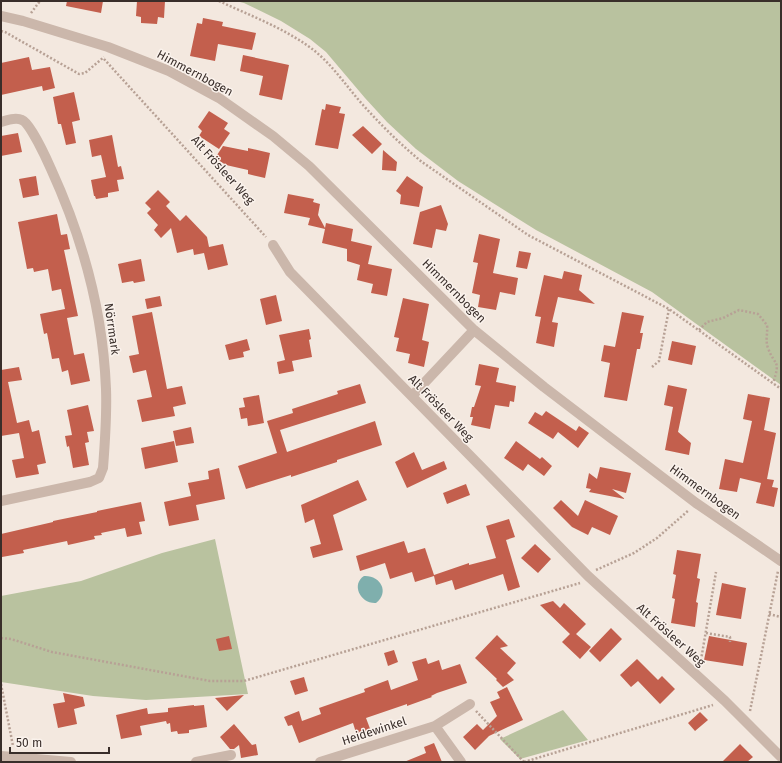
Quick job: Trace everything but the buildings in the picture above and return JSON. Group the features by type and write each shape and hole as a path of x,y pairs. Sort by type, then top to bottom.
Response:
{"street":[{"name":"Himmernbogen","path":"1,16 24,21 108,47 169,71 219,98 273,136 309,166 474,330 544,387 696,503 781,559"},
{"name":"Nörrmark","path":"1,122 22,119 28,124 46,158 65,201 82,246 94,293 102,340 106,389 103,468 99,478 90,482 1,500"},
{"name":"Alt Frösleer Weg","path":"273,245 290,272 588,576 725,701 781,757"},
{"path":"412,396 474,330"},
{"name":"Heidewinkel","path":"320,762 436,726 470,704"},
{"path":"436,726 461,762"},
{"path":"196,762 231,755"},
{"path":"1,756 71,762"}],"path":[{"path":"219,1 291,36 315,52 329,64 363,106 422,162 522,231 669,309 781,389"},
{"name":"Alt Frösleer Weg","path":"1,31 6,32 79,74 85,73 103,57 273,245"},
{"path":"652,366 659,361 669,309"},
{"path":"699,330 706,322 723,318 739,310 758,314 767,325 766,342 778,365 773,383"},
{"path":"1,638 11,639 52,652 210,682 244,681 580,583 597,569 634,553 657,538 696,503"},
{"path":"748,723 781,559"},
{"path":"692,671 701,660 716,572"},
{"path":"769,614 781,617"},
{"path":"705,632 730,637 730,642"},
{"path":"1,684 15,757"},
{"path":"470,704 524,762 725,701"}],"green space":[{"path":"236,1 781,1 781,385 652,292 536,230 458,181 416,149 387,122 326,52 310,39 281,21 244,3"},
{"path":"215,539 248,694 146,700 93,696 1,682 1,596 81,581 162,553"},
{"path":"563,710 588,740 520,759 500,739"}],"water":[{"path":"364,576 375,578 379,581 383,589 380,599 376,603 366,600 359,593 358,584 360,579"}]}
